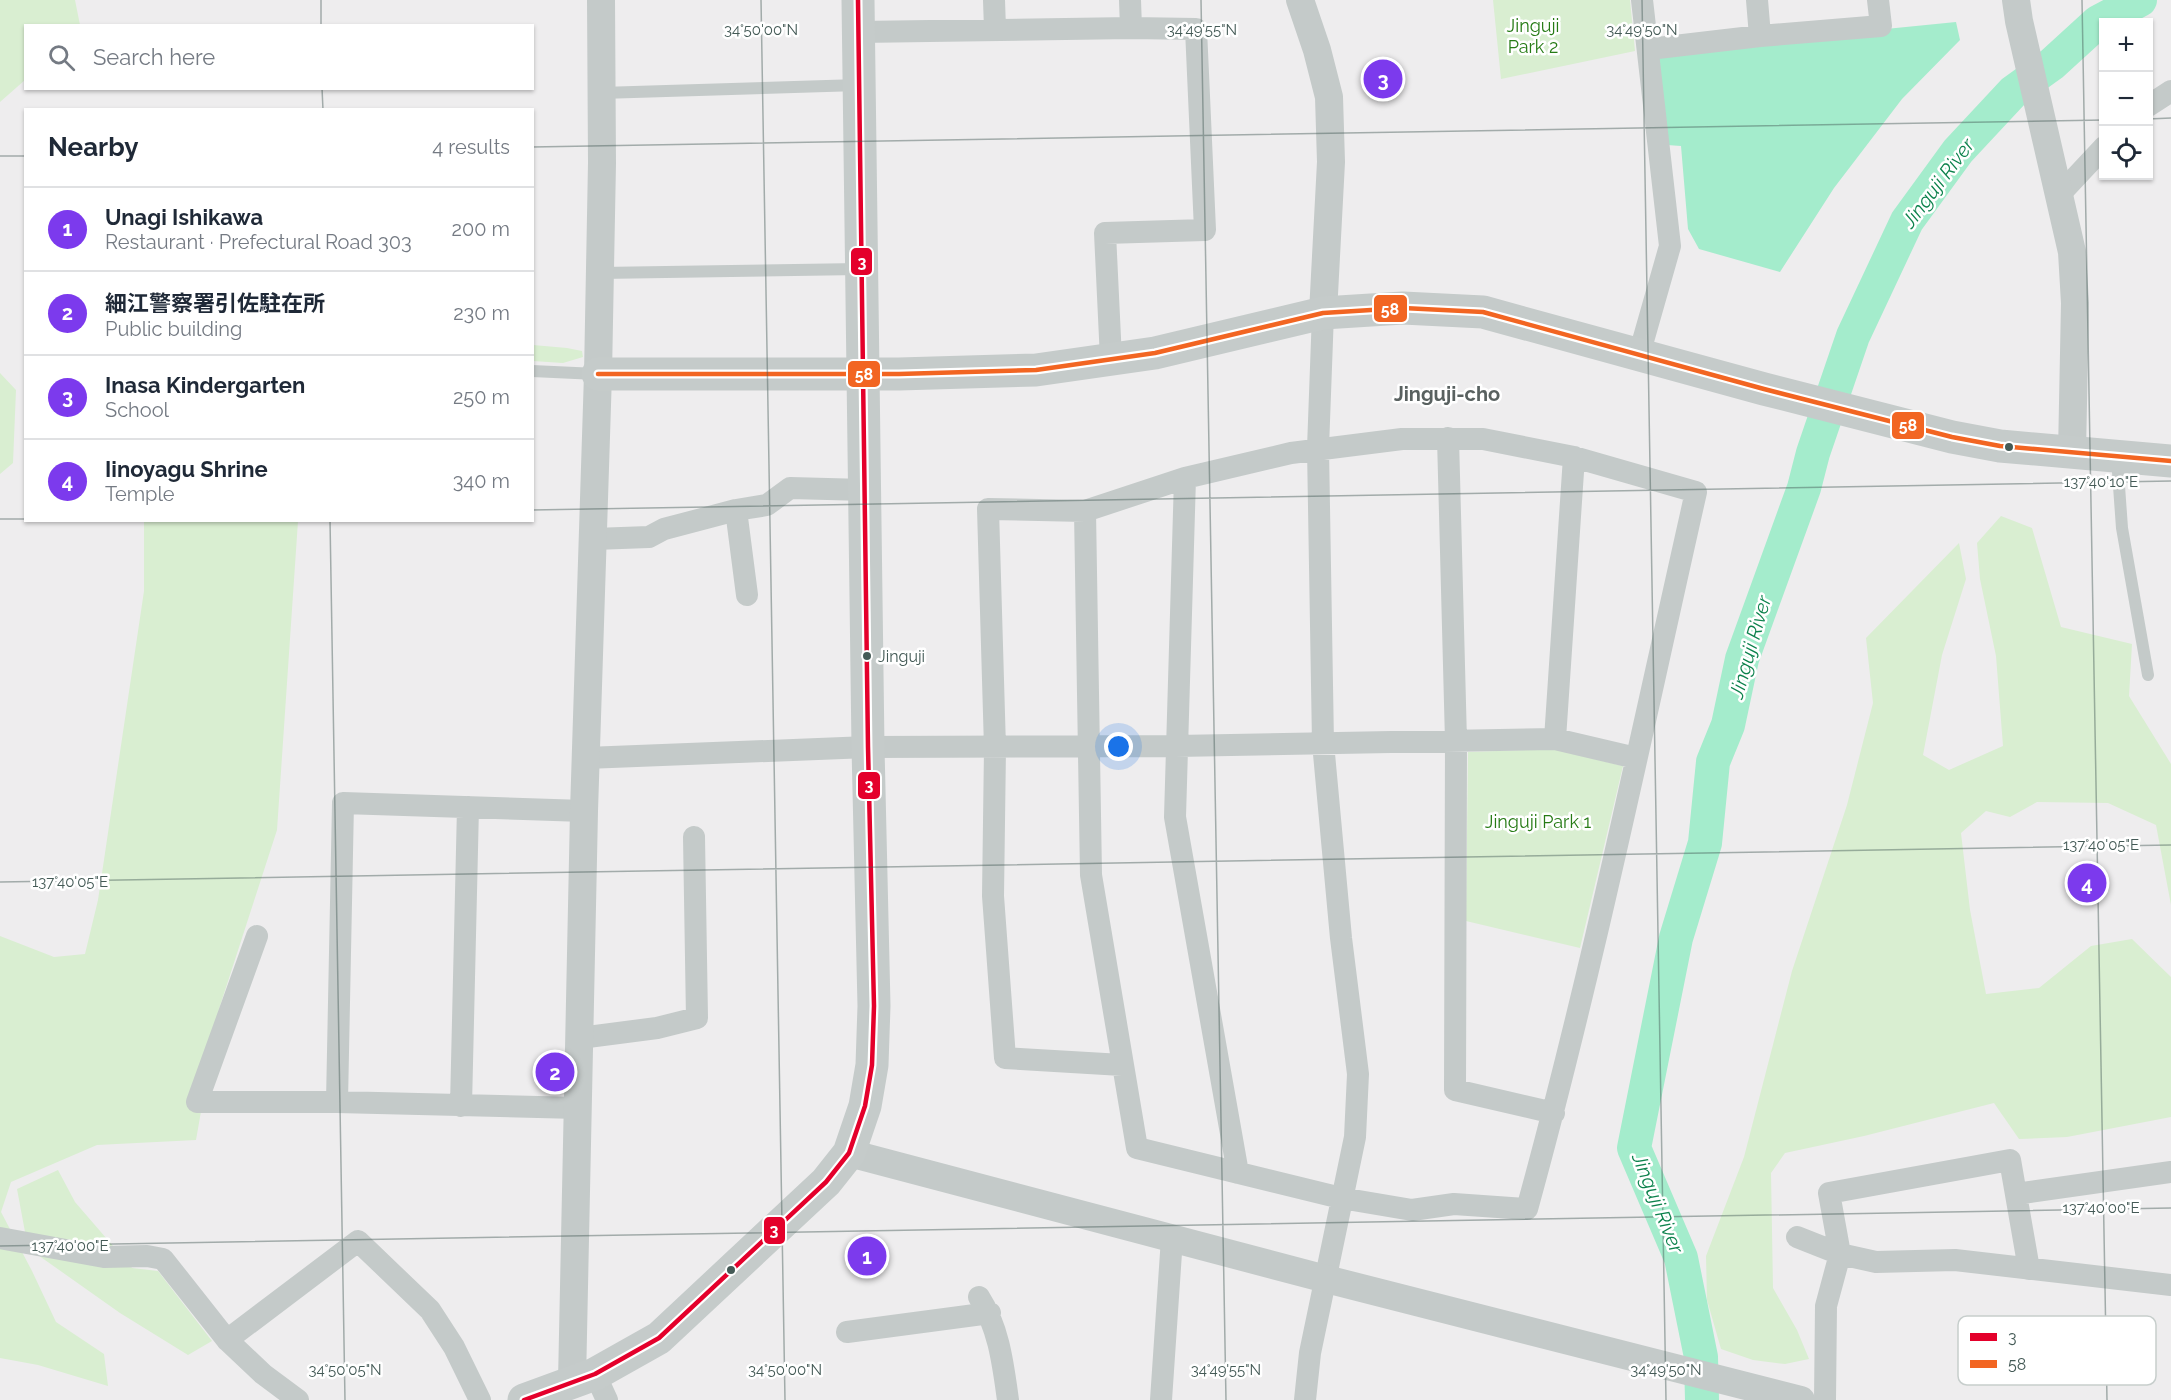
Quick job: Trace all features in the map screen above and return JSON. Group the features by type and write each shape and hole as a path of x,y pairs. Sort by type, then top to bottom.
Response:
{"main road":[{"path":"524,1400 591,1385 659,1338 826,1182 849,1153 865,1106 872,1065 874,1006 868,747 859,16"},
{"path":"598,374 864,374 1036,370 1155,353 1323,313 1402,308 1484,312 1764,389 1952,436 2000,446 2171,461"}],"street":[{"path":"591,1385 579,1108 584,811 598,374 601,0"},
{"path":"994,0 995,29"},
{"path":"1130,0 1131,28"},
{"path":"1300,0 1317,50 1329,97 1330,162 1318,448 1323,743 1341,938 1358,1074 1355,1137 1310,1353 1305,1400"},
{"path":"1639,355 1670,246 1642,0"},
{"path":"1757,0 1760,36"},
{"path":"1648,49 1760,36 1881,26 1878,0"},
{"path":"2018,10 2073,252 2075,303 2072,453"},
{"path":"859,16 995,29 1196,29 1205,230 1105,233 1111,359"},
{"path":"2153,103 2171,91"},
{"path":"2058,185 2099,150"},
{"path":"1448,438 1456,741 1455,1090 1554,1113"},
{"path":"1085,511 1091,746 1091,875 1137,1148 1341,1198 1412,1210 1454,1204 1527,1209 1554,1113 1696,492 1574,457 1483,439 1402,439 1318,448 1185,478 1085,511 988,508 995,748 993,896 1005,1058 1122,1065"},
{"path":"1555,739 1574,457"},
{"path":"1185,478 1175,818 1238,1173"},
{"path":"594,539 649,537 664,529 736,510 767,505 790,488 865,490"},
{"path":"736,510 747,595"},
{"path":"586,758 868,747 1176,746 1555,739 1636,758"},
{"path":"337,1102 343,803 584,811"},
{"path":"461,1107 468,807"},
{"path":"580,1038 657,1028 697,1018 694,837"},
{"path":"256,936 197,1102 337,1102 461,1107 579,1108"},
{"path":"849,1153 1326,1279 1801,1400"},
{"path":"1825,1400 1826,1306 1840,1254 1829,1194 2010,1160 2029,1269"},
{"path":"2016,1194 2171,1172"},
{"path":"1797,1237 1840,1254 1876,1262 1955,1260 2171,1285"},
{"path":"0,1238 104,1257 147,1256 163,1259 227,1340 263,1374 298,1400"},
{"path":"1161,1400 1172,1238"},
{"path":"227,1340 358,1241 429,1310 454,1347 480,1400"},
{"path":"847,1332 984,1305 1003,1360 1008,1400"}],"lane":[{"path":"600,93 861,85"},
{"path":"600,273 863,269"},
{"path":"534,371 598,374"},
{"path":"2117,457 2122,528 2148,675"}],"green space":[{"path":"0,0 75,0 80,24 24,24 24,81 0,102"},
{"name":"Jinguji Park 2","path":"1493,0 1630,0 1635,51 1501,79"},
{"path":"534,345 582,351 583,357 563,363 534,361"},
{"path":"0,373 16,390 13,463 0,474"},
{"path":"2001,516 2032,528 2061,627 2132,644 2129,696 2171,764 2171,905 2156,825 2108,803 2037,802 2010,817 1986,811 1961,833 1970,910 1986,994 2039,988 2091,946 2132,939 2171,977 2171,1117 2067,1137 2019,1139 1994,1103 1864,1136 1785,1153 1771,1173 1773,1288 1797,1330 1809,1359 1785,1364 1753,1360 1721,1349 1707,1300 1706,1256 1744,1157 1792,971 1847,805 1873,703 1866,638 1959,543 1966,579 1942,655 1923,755 1949,770 2003,746 1996,656 1980,579 1977,543"},
{"path":"144,522 298,522 277,830 219,1009 196,1140 97,1145 11,1182 1,1212 56,1322 104,1354 108,1386 38,1365 0,1358 0,936 54,957 85,954 98,900 144,591"},
{"name":"Jinguji Park 1","path":"1554,749 1623,766 1580,948 1466,921 1468,752"},
{"path":"58,1170 75,1202 132,1268 158,1271 212,1341 188,1355 120,1313 28,1248 17,1189"}],"shaded area":[{"path":"1956,22 1960,40 1902,99 1834,188 1780,272 1699,249 1688,229 1681,146 1667,145 1656,58 1667,51"}],"waterway":[{"name":"Jinguji River","path":"1702,1400 1701,1357 1681,1258 1634,1148 1676,938 1705,843 1713,762 1728,725 1742,659 1804,488 1813,453 1853,336 1907,221 1958,151 2013,92 2052,64 2098,22 2140,0"}],"transit line":[{"name":"3","path":"524,1400 595,1374 659,1338 826,1182 849,1153 865,1106 872,1065 874,1006 868,747 858,0"},
{"name":"58","path":"598,374 899,374 1036,370 1155,353 1323,313 1403,308 1483,312 1764,389 1952,437 2000,446 2171,461"}],"place":[{"name":"Inasa Kindergarten","path":"1383,79"},
{"name":"Jinguji","path":"867,656"},
{"name":"Iinoyagu Shrine","path":"2087,883"},
{"name":"細江警察署引佐駐在所","path":"555,1072"},
{"name":"Unagi Ishikawa","path":"867,1256"}],"district":[{"name":"Jinguji-cho","path":"1447,394"}]}
